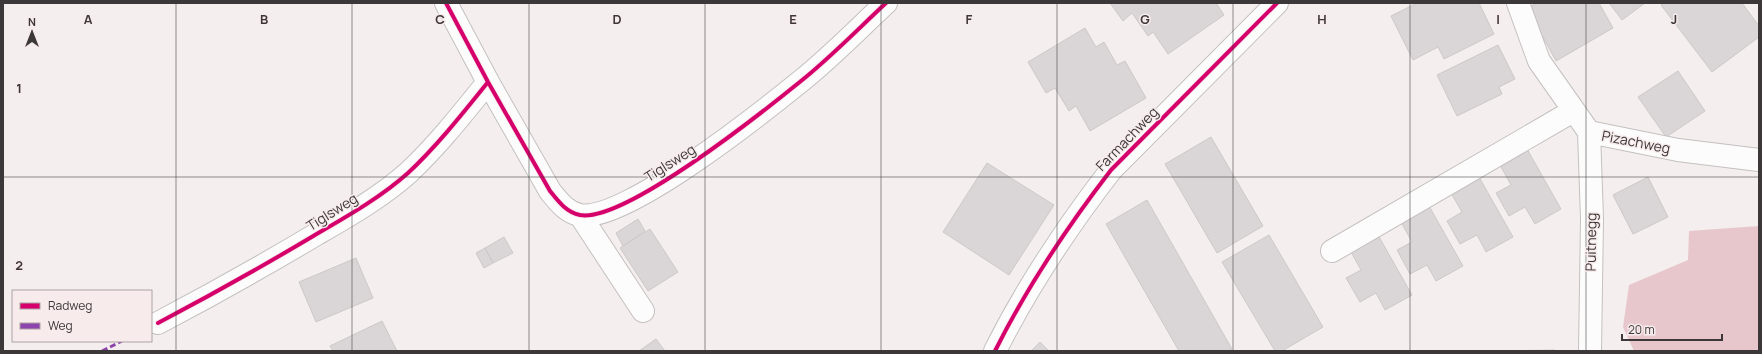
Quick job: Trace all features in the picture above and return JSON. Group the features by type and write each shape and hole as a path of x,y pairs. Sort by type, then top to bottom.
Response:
{"street":[{"name":"Tiglsweg","path":"446,3 488,82 550,191 562,206 580,215 600,214 620,205 664,181 705,154 802,80 886,3"},
{"name":"Farmachweg","path":"995,351 1036,278 1110,170 1276,3"},
{"name":"Pizachweg","path":"1518,3 1540,61 1573,111 1589,132 1678,150 1759,160"},
{"name":"Tiglsweg","path":"158,322 202,300 292,249 354,212 380,194 408,173 488,82"},
{"path":"1332,251 1573,111"},
{"name":"Puitnegg","path":"1589,132 1592,219 1590,351"},
{"path":"580,215 643,311"}],"shaded area":[{"path":"1759,226 1759,351 1634,351 1623,327 1629,285 1688,260 1689,231"}],"building":[{"path":"1110,3 1216,3 1224,15 1168,54 1153,32 1148,36 1132,13 1123,21"},
{"path":"1417,3 1479,3 1494,34 1444,59 1438,47 1413,60 1391,16"},
{"path":"1537,3 1599,3 1613,28 1556,61 1527,8"},
{"path":"1609,3 1645,3 1622,20"},
{"path":"1664,3 1742,3 1759,26 1759,37 1712,72 1661,5"},
{"path":"1085,28 1096,47 1104,42 1117,65 1125,61 1146,98 1090,131 1076,106 1069,111 1055,88 1046,93 1028,62"},
{"path":"1498,45 1515,79 1499,87 1502,94 1457,116 1437,75"},
{"path":"1678,71 1705,111 1666,137 1638,97"},
{"path":"1211,137 1263,226 1217,253 1165,164"},
{"path":"1527,149 1561,209 1535,224 1525,207 1509,216 1496,193 1511,185 1500,165"},
{"path":"987,163 1054,205 1009,275 943,232"},
{"path":"1479,177 1513,237 1486,252 1477,235 1460,244 1447,221 1462,212 1451,193"},
{"path":"1648,177 1668,217 1633,234 1613,195"},
{"path":"1147,200 1232,349 1228,351 1179,351 1106,224"},
{"path":"1429,206 1463,266 1436,281 1427,265 1410,274 1397,250 1412,242 1401,222"},
{"path":"638,219 645,231 623,246 616,233"},
{"path":"650,229 678,272 648,291 620,248"},
{"path":"1269,235 1323,327 1282,351 1275,351 1222,262"},
{"path":"1378,235 1412,295 1385,310 1376,293 1360,302 1346,278 1361,270 1350,250"},
{"path":"504,237 513,253 493,263 485,248"},
{"path":"485,248 493,263 484,268 476,253"},
{"path":"356,258 373,298 316,322 299,282"},
{"path":"382,321 397,351 333,351 330,346"},
{"path":"656,339 665,351 639,351"},
{"path":"1040,342 1049,351 1031,351"},
{"path":"1555,350 1555,351 1491,351"}],"marked path":[{"path":"102,351 120,342"}],"cycle path":[{"path":"446,3 488,82 550,191 566,209 580,215 601,213 628,202 660,184 693,162 783,96 834,53 886,3"},
{"path":"995,351 1020,304 1048,258 1111,170 1277,3"},
{"path":"158,323 276,258 351,214 386,191 408,173 429,152 450,129 488,82"}]}
